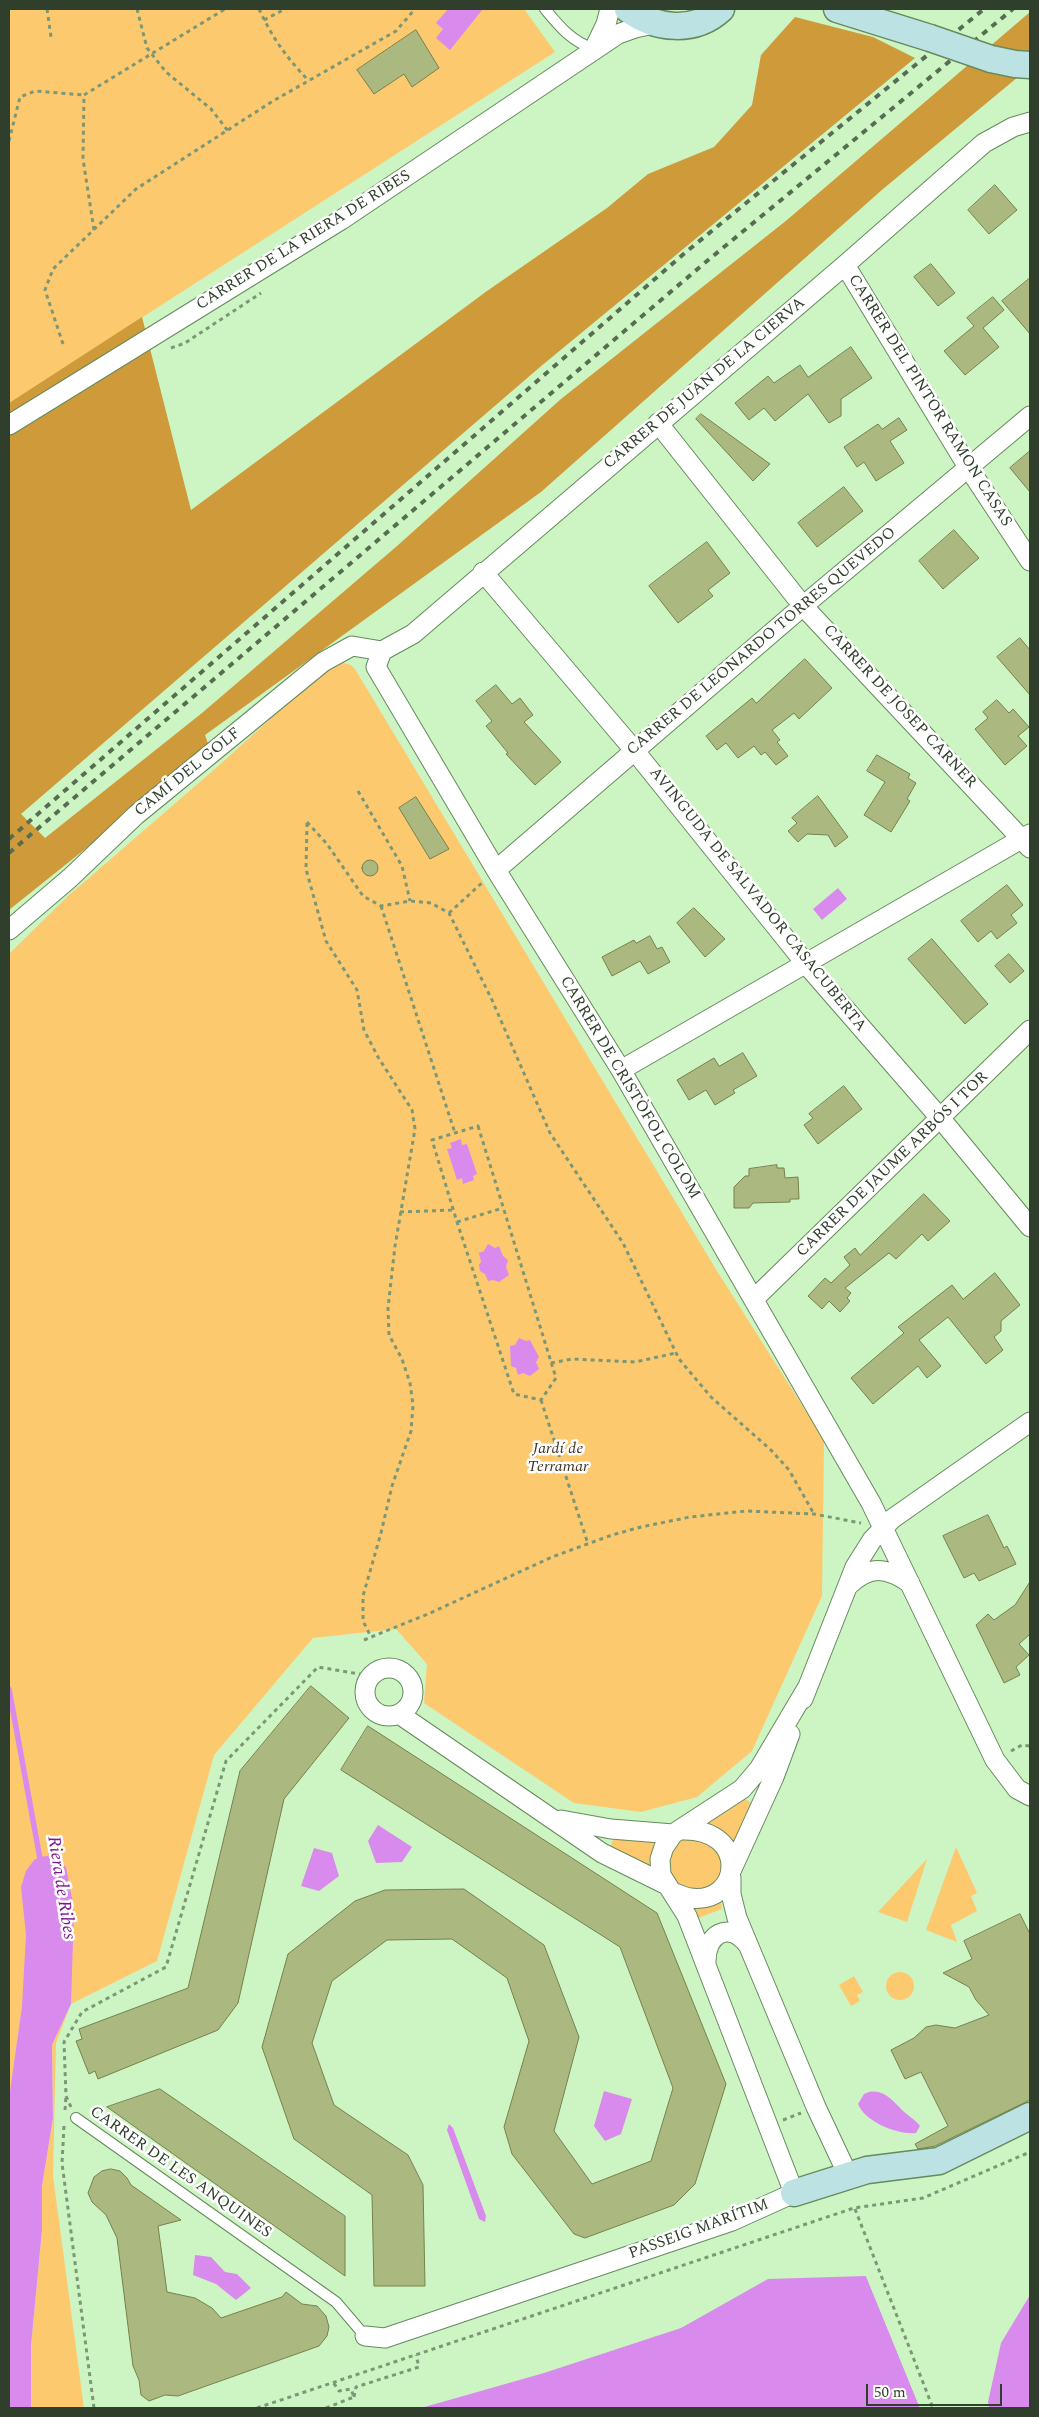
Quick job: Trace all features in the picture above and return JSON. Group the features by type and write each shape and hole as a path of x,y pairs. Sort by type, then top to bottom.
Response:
{"street":[{"path":"594,49 606,24 610,9"},
{"path":"628,9 654,24 675,27 696,24 721,10"},
{"path":"837,9 991,59 1030,65"},
{"name":"CARRER DE LA RIERA DE RIBES","path":"15,422 342,220 618,34 654,24"},
{"name":"CARRER DE JUAN DE LA CIERVA","path":"382,651 413,634 483,572 845,265 984,143 1013,127 1030,122"},
{"name":"CARRER DEL PINTOR RAMON CASAS","path":"845,265 968,467 1030,561"},
{"name":"CARRER DE LEONARDO TORRES QUEVEDO","path":"496,870 803,606 1030,416"},
{"name":"CARRER DE JOSEP CARNER","path":"658,423 803,606 1027,840"},
{"name":"AVINGUDA DE SALVADOR CASACUBERTA","path":"483,572 634,750 806,964 941,1119 1030,1227"},
{"name":"CAMÍ DEL GOLF","path":"9,930 70,878 136,815 323,662 352,646 382,651"},
{"name":"CARRER DE CRISTÒFOL COLOM","path":"382,651 376,667 496,870 621,1070 754,1299 883,1528 995,1760 1017,1789 1030,1796"},
{"path":"621,1070 1027,840"},
{"name":"CARRER DE JAUME ARBÓS I TOR","path":"754,1299 941,1119 1030,1030"},
{"path":"399,1714 409,1705 412,1698 411,1682 407,1676 393,1668 385,1668 371,1676 365,1690 369,1704 381,1714 399,1714 602,1852 669,1888 690,1898 700,1898 720,1890 731,1873 774,1777 807,1688 863,1552 892,1519 1030,1422"},
{"path":"848,1586 870,1570 888,1571 910,1583"},
{"path":"794,2193 687,1916 669,1888 660,1867 660,1859 664,1847 677,1832 742,1789 759,1769 807,1688"},
{"path":"543,1813 580,1824 677,1832 697,1829 713,1835 721,1841 730,1859 731,1894 748,1944 816,2107 848,2175"},
{"path":"706,1964 708,1944 712,1938 720,1934 742,1936 748,1944"},
{"name":"PASSEIG MARÍTIM","path":"365,2336 385,2338 732,2221 794,2193 848,2175 881,2168 912,2166 939,2161 1030,2116"}],"lane":[{"path":"545,9 563,31 577,43 594,49"},
{"name":"CARRER DE LES ANQUINES","path":"76,2118 336,2302 365,2336"}],"path":[{"path":"47,9 51,37"},
{"path":"137,9 150,53 166,72 211,109 228,131"},
{"path":"9,141 20,97 35,91 84,95 225,9"},
{"path":"259,9 273,39 286,58 308,81"},
{"path":"264,20 285,9"},
{"path":"62,344 44,290 53,269 136,189 308,81 396,32 414,9"},
{"path":"84,95 83,159 94,230"},
{"path":"358,791 402,866 410,901"},
{"path":"370,1635 363,1621 363,1596 392,1486 411,1431 413,1405 410,1383 402,1359 389,1335 388,1308 400,1212 410,1171 415,1129 412,1110 364,1030 357,990 326,941 306,869 307,822 327,844 363,896 381,906 410,901 431,903 449,912 492,1000 550,1133 623,1243 676,1353 691,1376 710,1398 771,1450 789,1470 814,1514"},
{"path":"449,912 496,870"},
{"path":"381,906 455,1133"},
{"path":"478,1126 556,1378 541,1400 514,1394 453,1210 432,1140 478,1126"},
{"path":"457,1222 503,1208"},
{"path":"400,1212 453,1210"},
{"path":"551,1363 572,1359 635,1362 676,1353"},
{"path":"541,1400 588,1544"},
{"path":"364,1640 370,1635 428,1614 552,1557 641,1527 690,1517 746,1511 814,1514 883,1528"},
{"name":"CARRER DE LES ANQUINES","path":"76,2118 66,2096 64,2042 82,2012 166,1967 226,1761 318,1667 371,1676"},
{"path":"65,2115 66,2096"},
{"path":"780,2121 804,2112"},
{"path":"64,2125 62,2163 94,2408"},
{"path":"257,2408 854,2208 924,2198 1030,2152"},
{"path":"854,2208 933,2408"},
{"path":"354,2397 356,2388 419,2367 416,2355"},
{"path":"333,2382 339,2391 351,2389 354,2397"},
{"path":"326,2408 354,2397"}],"green space":[{"path":"9,9 524,9 555,52 9,403"},
{"name":"Jardí de Terramar","path":"340,662 351,665 355,669 717,1271 824,1440 822,1596 752,1751 697,1797 641,1812 574,1803 424,1703 427,1664 396,1629 313,1638 214,1755 157,1961 71,2004 22,2006 9,2098 9,954 68,896 216,768 329,666"},
{"path":"741,1797 756,1806 737,1850 706,1823"},
{"path":"615,1836 658,1836 654,1873 609,1849"},
{"path":"690,1836 717,1846 723,1865 717,1880 709,1887 703,1889 681,1889 669,1876 669,1851 681,1838"},
{"path":"956,1847 977,1893 971,1896 977,1911 951,1925 957,1942 926,1930"},
{"path":"927,1859 907,1922 878,1912"},
{"path":"720,1898 722,1909 698,1918 694,1908 695,1905"},
{"path":"900,1972 910,1976 914,1986 910,1996 900,2000 890,1996 886,1986 890,1976"},
{"path":"854,1976 863,1992 857,1995 860,2001 851,2006 839,1985"},
{"path":"71,2004 56,2043 53,2176 84,2408 31,2408 31,2346 42,2230 42,2186 53,2118 52,2045"}],"shaded area":[{"path":"1030,12 1030,67 883,189 541,492 205,735 210,749 9,910 9,403 142,317 191,510 487,291 607,208 648,174 714,147 752,105 761,55 795,17 873,37 915,58 540,367 21,814 45,838 202,713 397,546 561,399 787,220"}],"water":[{"path":"448,9 483,9 450,50 436,38 443,29 436,23"},
{"path":"838,888 847,899 822,920 813,909"},
{"path":"461,1139 462,1145 467,1144 477,1174 473,1176 474,1180 463,1184 462,1178 457,1180 447,1149 452,1148 450,1143"},
{"path":"488,1244 495,1248 499,1246 503,1256 508,1260 506,1267 509,1275 499,1282 488,1281 485,1274 480,1271 479,1253 484,1251"},
{"path":"519,1338 526,1341 530,1340 539,1357 536,1362 539,1369 530,1376 523,1373 518,1375 516,1368 511,1366 510,1346 515,1345"},
{"path":"378,1825 412,1847 402,1862 376,1863 368,1841"},
{"path":"314,1848 332,1853 339,1876 319,1891 301,1886"},
{"path":"54,1855 66,1867 74,1909 71,2004 52,2045 53,2118 42,2186 42,2230 31,2346 31,2408 9,2408 9,2098 22,2006 26,1935 21,1887 26,1871 34,1860"},
{"path":"604,2091 632,2099 621,2134 605,2141 594,2126"},
{"path":"879,2092 892,2100 920,2126 916,2133 900,2132 883,2126 867,2116 858,2104 864,2094"},
{"path":"449,2124 453,2128 486,2216 485,2222 479,2219 447,2130"},
{"path":"195,2255 211,2257 225,2272 237,2274 251,2288 236,2300 216,2284 193,2275"},
{"path":"866,2276 920,2408 421,2408 544,2373 681,2328 768,2279"},
{"path":"1030,2295 1030,2408 989,2408 988,2402 1001,2343"}],"pier":[{"path":"868,2275 922,2408 920,2408 866,2276"}],"building":[{"path":"416,30 439,68 412,87 404,74 374,94 357,70"},
{"path":"995,185 1017,210 989,234 968,210"},
{"path":"931,264 955,293 938,306 914,277"},
{"path":"1030,278 1030,334 1002,301"},
{"path":"993,297 1004,310 983,328 999,347 965,375 944,351 974,326 967,318"},
{"path":"851,347 872,378 841,399 841,416 829,423 808,394 775,421 764,408 749,420 735,403 768,376 774,383 800,365 808,377"},
{"path":"701,414 770,464 753,481 696,419"},
{"path":"899,418 907,430 890,441 904,463 876,481 864,462 857,467 844,447 878,424 882,429"},
{"path":"1030,451 1030,492 1010,468"},
{"path":"844,487 863,511 817,547 798,523"},
{"path":"954,530 979,558 943,589 919,561"},
{"path":"707,542 730,573 708,590 713,596 678,623 649,586"},
{"path":"1020,638 1030,650 1030,695 997,657"},
{"path":"805,659 832,688 799,719 794,713 772,730 780,740 777,742 788,756 776,765 765,752 761,755 754,746 738,758 726,743 717,750 706,736 752,698 756,703"},
{"path":"496,685 512,704 520,698 533,715 524,722 561,762 535,785 506,754 508,753 486,726 492,721 476,701"},
{"path":"997,700 1009,713 1013,709 1029,727 1018,736 1027,746 1005,765 975,729 988,718 983,712"},
{"path":"877,755 910,774 908,778 916,783 907,799 910,801 891,832 864,815 885,782 867,771"},
{"path":"818,796 848,837 835,847 828,835 807,834 798,842 788,831 797,823 792,818"},
{"path":"416,797 449,849 430,859 399,808"},
{"path":"370,860 376,862 378,868 376,874 370,876 364,874 362,868 364,862"},
{"path":"1007,885 1023,905 1011,915 1017,923 997,939 991,931 978,942 961,921"},
{"path":"694,908 725,939 705,957 677,923"},
{"path":"650,936 657,949 662,947 670,962 648,974 640,961 612,976 602,957 634,940 636,943"},
{"path":"932,939 988,1004 965,1024 908,959"},
{"path":"1009,954 1024,971 1010,983 995,966"},
{"path":"743,1053 757,1076 733,1090 735,1093 715,1105 706,1090 689,1100 677,1080 714,1058 719,1066"},
{"path":"844,1086 862,1109 818,1144 804,1125 813,1118 809,1114"},
{"path":"777,1165 777,1168 784,1168 785,1178 798,1177 799,1199 790,1199 790,1202 753,1203 749,1208 734,1208 734,1187 745,1176 749,1176 749,1169"},
{"path":"924,1194 950,1221 928,1241 922,1234 896,1259 889,1253 845,1288 851,1293 847,1298 850,1301 840,1312 829,1301 822,1309 808,1296 825,1278 831,1283 850,1265 844,1257 855,1248 860,1255"},
{"path":"995,1273 1020,1305 1001,1321 1001,1331 994,1337 1003,1350 986,1364 948,1317 919,1340 941,1366 927,1378 918,1366 873,1404 851,1378 904,1333 898,1327 952,1285 963,1299"},
{"path":"988,1515 1004,1548 1007,1546 1016,1564 979,1581 974,1573 964,1578 943,1536"},
{"path":"1030,1582 1030,1634 1019,1644 1029,1655 1016,1667 1020,1675 1004,1683 976,1625 988,1614 994,1620 1015,1605"},
{"path":"311,1686 349,1718 284,1799 238,2003 218,2030 98,2079 95,2071 89,2074 76,2041 82,2039 79,2029 188,1988 240,1771"},
{"path":"368,1726 657,1913 726,2084 695,2184 674,2205 585,2238 574,2234 512,2154 504,2127 529,2041 507,1978 452,1939 387,1940 332,1981 312,2043 334,2105 408,2155 423,2185 425,2286 374,2286 372,2195 294,2139 262,2047 288,1954 355,1901 385,1890 464,1889 544,1945 579,2037 554,2131 592,2184 651,2161 673,2088 620,1947 341,1770"},
{"path":"1020,1914 1030,1934 1030,2100 935,2146 918,2149 915,2144 948,2126 921,2072 905,2079 891,2050 914,2038 926,2027 936,2025 955,2028 989,2015 976,2000 969,1987 943,1973 972,1959 964,1941"},
{"path":"160,2089 345,2216 345,2276 107,2107"},
{"path":"111,2169 120,2171 131,2185 181,2220 158,2226 167,2292 195,2298 212,2308 221,2318 282,2297 286,2292 302,2304 317,2306 326,2316 329,2327 327,2336 319,2346 178,2396 165,2395 149,2401 141,2395 139,2380 133,2366 117,2238 106,2215 92,2202 88,2193 94,2177 102,2171"}],"waterway":[{"name":"Riera de Ribes","path":"9,1689 41,1864"}],"railway":[{"path":"9,839 686,252 984,9"},
{"path":"9,853 707,261 1013,9"}]}
